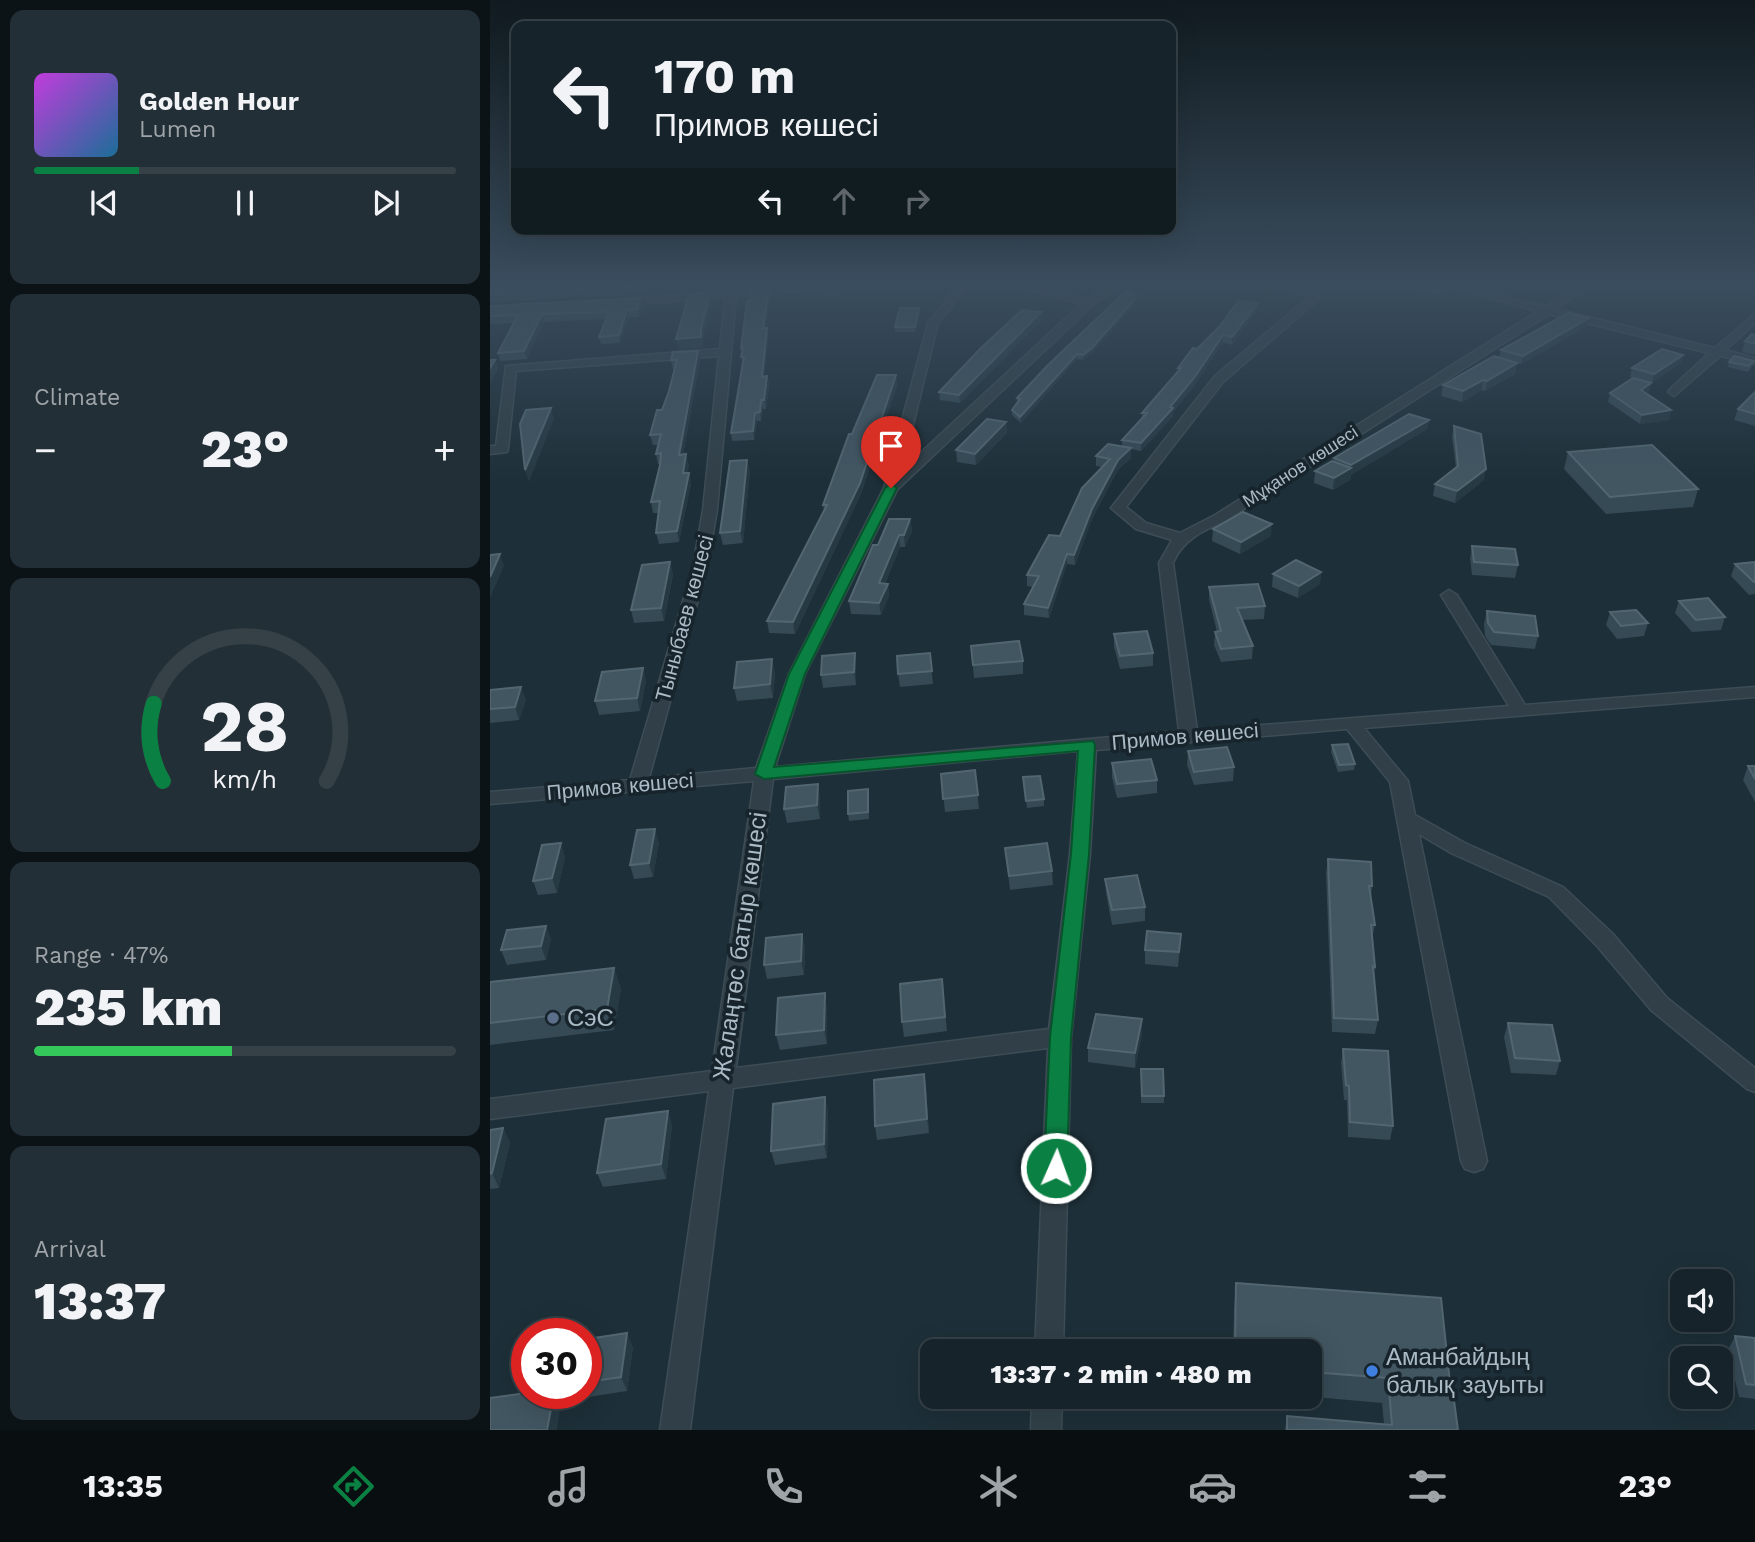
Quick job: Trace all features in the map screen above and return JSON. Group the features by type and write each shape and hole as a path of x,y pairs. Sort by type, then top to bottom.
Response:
{"street":[{"name":"Тыныбаев көшесі","path":"638,785 701,567 710,510 726,349"},
{"name":"Жалаңтөс батыр көшесі","path":"675,1430 764,774 797,674 891,488 926,349"},
{"name":"Жалаңтөс батыр көшесі","path":"891,488 1040,349"},
{"path":"1182,538 1140,526 1118,508 1219,379 1255,349"},
{"name":"Мұқанов көшесі","path":"1182,538 1220,518 1483,349"},
{"path":"1707,349 1755,361"},
{"path":"1674,392 1719,349"},
{"path":"490,450 502,449 510,368 726,352"},
{"path":"1182,538 1170,548 1166,563 1189,736"},
{"path":"1449,595 1520,710"},
{"name":"Примов көшесі","path":"490,798 1189,736 1755,692"},
{"path":"1351,723 1399,781 1474,1161"},
{"path":"1049,1339 1060,1037 1080,854 1087,745"},
{"path":"1406,818 1458,848 1556,892 1605,940 1659,1004 1755,1082"},
{"path":"490,1109 721,1082 1060,1037"},
{"path":"1046,1430 1047,1409"}],"building":[{"path":"500,349 525,349 524,351 498,353"},
{"path":"743,349 765,349 762,377 767,376 764,400 761,400 760,412 755,413 753,431 731,433 744,357 741,357"},
{"path":"980,349 1005,349 959,395 939,392"},
{"path":"1065,349 1091,349 1083,355 1077,354 1020,417 1012,410 1020,399 1017,398"},
{"path":"1192,349 1214,349 1170,407 1173,408 1141,443 1122,440 1147,413 1142,413 1181,368 1178,368"},
{"path":"1503,349 1536,349 1523,356 1501,350"},
{"path":"1662,349 1683,355 1654,374 1632,368"},
{"path":"698,351 679,455 686,454 683,473 689,473 677,531 656,533 660,501 651,502 660,465 661,453 656,454 661,434 650,435 657,410 662,410 669,391 677,360 671,360 673,352"},
{"path":"1494,356 1517,363 1487,381 1483,380 1463,391 1443,385"},
{"path":"1734,356 1754,361 1749,366 1729,362"},
{"path":"877,375 896,375 860,483 793,622 767,621 827,505 823,505 849,434 852,434"},
{"path":"1633,378 1651,383 1641,390 1671,410 1642,415 1610,393"},
{"path":"1755,392 1755,414 1738,409"},
{"path":"551,408 525,470 520,424 526,410"},
{"path":"1409,414 1429,420 1351,465 1334,458"},
{"path":"987,419 1006,422 975,454 956,450"},
{"path":"1454,426 1481,434 1486,469 1457,491 1435,484 1458,466"},
{"path":"1108,444 1131,448 1118,460 1092,509 1074,555 1067,554 1048,608 1024,604 1039,576 1027,575 1049,535 1060,536 1082,488 1110,459 1096,456"},
{"path":"1652,445 1698,489 1610,497 1568,452"},
{"path":"747,460 740,531 720,533 730,461"},
{"path":"1332,461 1351,468 1334,478 1315,471"},
{"path":"1243,512 1272,524 1241,542 1213,529"},
{"path":"889,519 910,519 904,535 899,535 879,583 888,584 879,603 849,601 873,545 878,545"},
{"path":"1472,546 1515,549 1518,565 1474,562"},
{"path":"500,554 490,577 490,555"},
{"path":"1296,560 1321,572 1299,586 1273,574"},
{"path":"670,562 661,608 631,610 642,565"},
{"path":"1755,562 1755,582 1735,564"},
{"path":"1258,584 1265,606 1237,608 1253,646 1221,649 1215,632 1221,631 1209,587"},
{"path":"1708,598 1725,617 1696,620 1679,601"},
{"path":"1636,610 1648,623 1621,626 1610,612"},
{"path":"1487,611 1535,616 1538,636 1494,632 1488,623"},
{"path":"1147,631 1153,653 1120,656 1114,634"},
{"path":"1019,641 1023,661 973,665 971,646"},
{"path":"855,653 854,672 821,675 822,656"},
{"path":"930,653 932,671 898,674 897,656"},
{"path":"772,659 770,684 734,688 737,662"},
{"path":"643,668 637,698 595,701 602,672"},
{"path":"521,687 515,707 490,709 490,690"},
{"path":"1348,744 1355,764 1339,765 1332,745"},
{"path":"1227,747 1234,767 1194,772 1188,751"},
{"path":"1151,759 1157,780 1117,784 1112,763"},
{"path":"1748,766 1755,766 1755,779"},
{"path":"975,770 978,795 943,799 941,774"},
{"path":"1040,776 1044,799 1026,801 1023,777"},
{"path":"818,784 817,805 784,809 786,787"},
{"path":"868,789 868,812 848,814 848,791"},
{"path":"655,829 649,863 630,865 637,830"},
{"path":"561,843 552,878 533,881 542,845"},
{"path":"1047,843 1052,871 1009,876 1005,848"},
{"path":"1328,859 1371,862 1372,886 1369,886 1375,925 1371,925 1378,1020 1334,1018"},
{"path":"1137,875 1145,907 1112,910 1105,879"},
{"path":"546,926 541,946 501,950 507,930"},
{"path":"1147,931 1181,934 1179,952 1145,950"},
{"path":"802,934 801,961 764,965 766,938"},
{"path":"614,968 607,1009 490,1023 490,982"},
{"path":"942,979 945,1017 902,1022 900,984"},
{"path":"825,993 824,1030 776,1035 778,998"},
{"path":"1096,1014 1142,1019 1135,1053 1088,1048"},
{"path":"1508,1023 1552,1025 1560,1061 1515,1058"},
{"path":"1343,1049 1388,1051 1393,1126 1350,1122 1349,1086 1346,1085"},
{"path":"1141,1069 1163,1069 1164,1096 1142,1096"},
{"path":"924,1074 927,1119 875,1126 874,1080"},
{"path":"825,1097 824,1144 771,1151 773,1104"},
{"path":"668,1111 661,1164 597,1173 606,1119"},
{"path":"503,1128 492,1173 490,1174 490,1130"},
{"path":"1236,1283 1441,1298 1451,1393 1458,1430 1287,1430 1287,1416 1392,1425 1388,1378 1322,1373 1322,1339 1235,1339"},
{"path":"627,1333 621,1377 602,1380 602,1337"},
{"path":"1735,1336 1755,1338 1755,1385 1746,1384"},
{"path":"511,1395 511,1409 551,1409 547,1430 490,1430 490,1398"}],"place":[{"name":"СэС","path":"553,1018"},
{"name":"Аманбайдың балық зауыты","path":"1372,1371"}],"route":[{"path":"891,488 797,674 764,774 1087,745 1080,854 1060,1037 1056,1168"}]}
